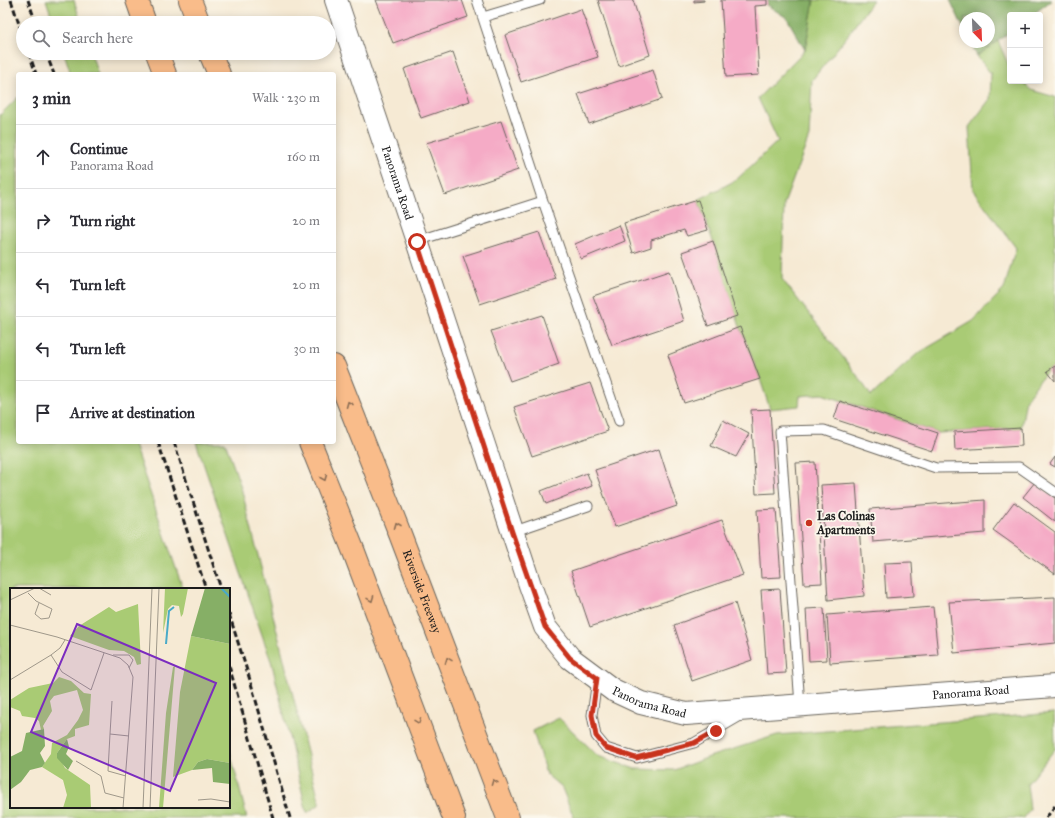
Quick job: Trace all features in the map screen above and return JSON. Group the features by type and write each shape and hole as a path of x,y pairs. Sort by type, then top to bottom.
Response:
{"highway":[{"path":"137,0 143,16"},
{"path":"190,0 196,16"},
{"path":"160,60 164,72"},
{"path":"213,60 218,72"},
{"name":"Riverside Freeway","path":"336,371 400,534 508,818"},
{"path":"311,444 354,552 454,818"}],"street":[{"name":"Panorama Road","path":"336,0 512,532 545,627 570,658 613,690 641,703 686,714 1055,686"}],"lane":[{"path":"477,0 543,201 619,421"},
{"path":"482,17 540,0"},
{"path":"417,242 543,201"},
{"path":"800,706 780,431 824,430 936,468 1018,467 1055,492"},
{"path":"512,532 588,506"},
{"path":"597,678 592,715 596,736 606,748 636,758 694,743 753,709"}],"green space":[{"path":"46,0 74,0 79,16 52,16"},
{"path":"767,0 814,0 805,50 787,18 767,5"},
{"path":"814,0 873,0 848,35 812,80 809,137 784,204 782,279 860,379 871,396 917,354 973,321 1004,289 1016,248 973,190 969,127 990,99 991,74 977,56 988,48 995,48 995,43 998,41 1007,61 1007,84 1025,84 1031,90 1055,97 1055,366 1047,371 1026,399 1021,428 938,433 822,394 800,396 799,406 770,409 740,327 713,241 698,200 736,180 778,141 758,98 805,50"},
{"path":"950,0 1052,0 1036,12 1007,12 1007,34 995,43 995,12 959,12 959,19"},
{"path":"973,48 988,48 977,56"},
{"path":"66,60 93,60 97,72 70,72"},
{"path":"16,99 16,444 134,444 183,588 10,588 10,808 230,808 230,752 247,818 0,818 0,115"},
{"path":"197,444 226,444 241,487 320,804 307,813 272,664"},
{"path":"1054,713 1055,749 1027,784 1030,809 1024,818 574,818 562,788 546,774 533,731 559,718 598,756 635,769 674,770 777,735"}],"building":[{"path":"376,0 462,0 468,17 393,43"},
{"path":"598,0 633,0 650,55 619,66"},
{"path":"694,0 704,0 704,1 694,2"},
{"path":"721,0 767,0 767,5 755,6 759,75 726,77"},
{"path":"581,9 598,57 521,82 505,35"},
{"path":"453,52 470,101 421,118 404,69"},
{"path":"653,70 662,99 589,124 578,94"},
{"path":"501,121 518,170 445,195 426,143"},
{"path":"698,200 708,230 687,236 684,230 651,240 651,247 633,253 624,223"},
{"path":"619,225 625,241 581,259 575,244"},
{"path":"539,232 556,279 480,304 463,256"},
{"path":"713,241 737,316 708,326 682,252"},
{"path":"669,271 684,321 612,345 593,296"},
{"path":"542,315 559,364 510,381 491,331"},
{"path":"740,327 760,379 684,403 668,355"},
{"path":"1055,366 1055,381 1047,371"},
{"path":"590,383 608,431 532,456 514,407"},
{"path":"840,401 938,433 932,451 834,419"},
{"path":"770,409 775,493 756,494 751,410"},
{"path":"723,420 749,434 736,457 711,446"},
{"path":"1021,428 1022,446 955,450 954,432"},
{"path":"659,449 677,506 615,527 595,470"},
{"path":"1055,457 1055,467 1050,464"},
{"name":"Las Colinas Apartments","path":"815,462 822,583 804,584 796,463"},
{"path":"587,473 592,486 546,504 541,491"},
{"path":"1035,482 1055,498 1055,522 1023,497"},
{"path":"856,483 864,596 828,600 821,485"},
{"path":"985,500 985,533 873,542 870,509"},
{"path":"1014,502 1055,532 1055,574 993,530"},
{"path":"776,509 781,577 761,578 757,510"},
{"path":"722,520 743,575 590,627 571,571"},
{"path":"912,562 914,596 886,598 884,563"},
{"path":"780,589 786,673 767,674 761,590"},
{"path":"1055,597 1055,643 954,653 949,602"},
{"path":"735,603 752,660 692,681 674,625"},
{"path":"933,607 938,655 830,663 827,615"},
{"path":"824,608 827,660 809,661 806,609"}],"railway":[{"path":"11,0 16,16"},
{"path":"28,0 34,16"},
{"path":"31,60 35,72"},
{"path":"49,60 53,72"},
{"path":"159,444 206,588"},
{"path":"175,444 221,588"},
{"path":"230,617 290,818"},
{"path":"230,669 273,818"},
{"path":"1046,818 1055,806"}],"place":[{"name":"Las Colinas Apartments","path":"809,523"}],"route":[{"path":"417,242 512,532 545,627 570,658 597,678 592,715 596,736 606,748 636,758 694,743 716,731"}]}
